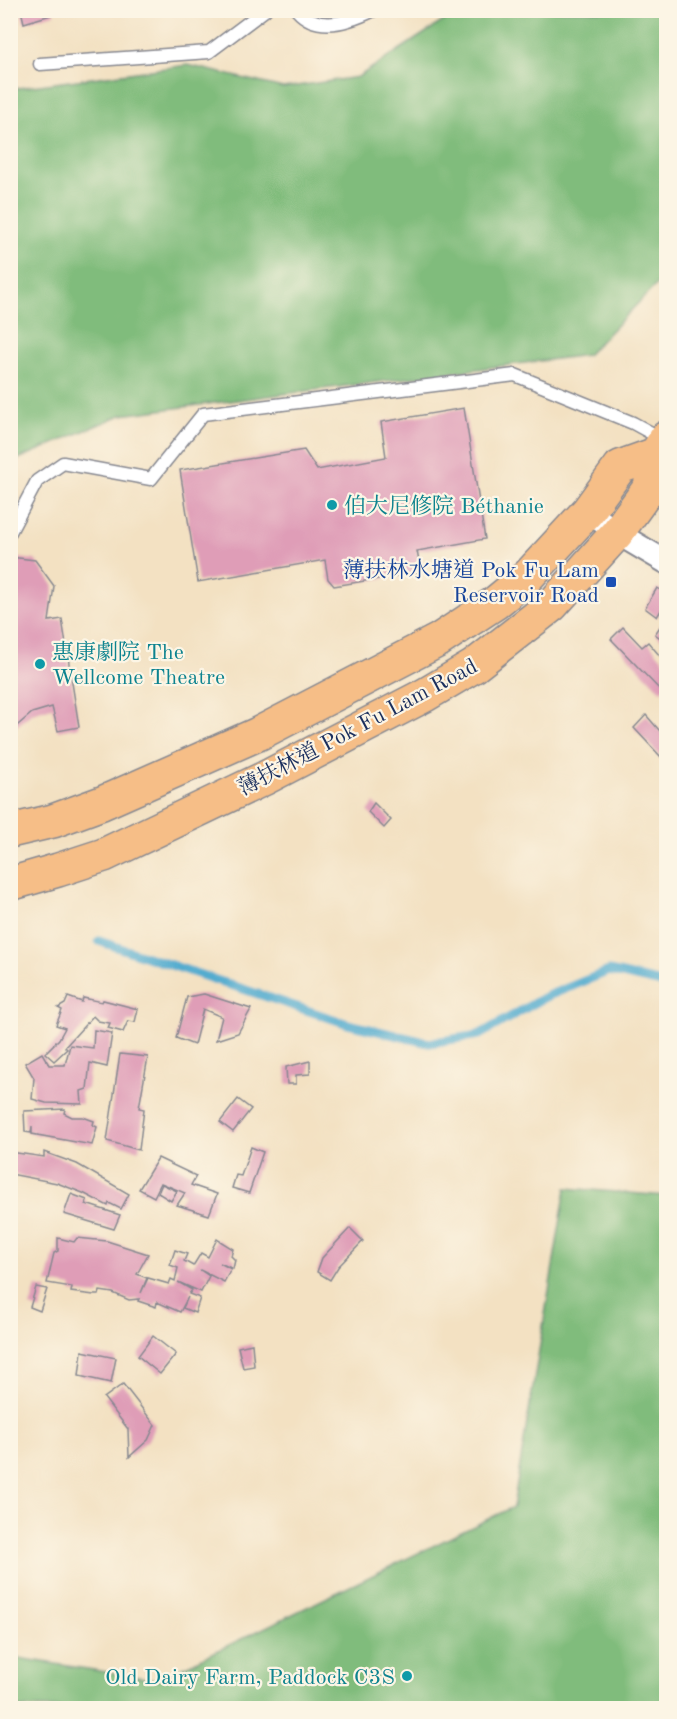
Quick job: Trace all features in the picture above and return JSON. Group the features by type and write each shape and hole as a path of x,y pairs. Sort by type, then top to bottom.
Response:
{"main road":[{"name":"薄扶林道 Pok Fu Lam Road","path":"10,831 53,821 248,739 439,640 495,603 528,576 588,511 620,467 662,444"},
{"name":"薄扶林道 Pok Fu Lam Road","path":"10,884 104,855 265,778 425,695 474,666 552,605 617,533 650,487 662,444"}],"street":[{"path":"588,511 617,533 666,562"}],"lane":[{"path":"40,64 209,52 265,10"},
{"path":"297,10 304,18 328,25 362,17 374,10"},
{"path":"10,532 37,481 63,463 151,479 202,414 515,375 622,419 662,444"}],"green space":[{"path":"460,10 666,11 666,275 587,355 121,415 11,462 11,89 188,65 283,88 358,77"},
{"path":"566,1188 666,1196 666,1708 11,1708 11,1657 157,1680 513,1507"}],"building":[{"path":"21,10 53,10 54,14 24,23"},
{"name":"伯大尼修院 Béthanie","path":"464,408 485,539 417,551 421,572 334,586 328,579 325,560 198,582 180,470 304,450 317,470 386,457 381,422"},
{"name":"惠康劇院 The Wellcome Theatre","path":"10,557 35,560 54,586 49,621 62,619 79,727 58,731 52,707 32,713 12,730 10,725"},
{"path":"657,588 666,593 666,602 657,617 645,608"},
{"path":"666,618 666,642 655,634"},
{"path":"623,627 642,647 648,642 666,663 666,686 661,691 611,639"},
{"path":"646,715 666,738 666,755 663,759 634,728"},
{"path":"374,803 391,820 384,828 368,812"},
{"path":"204,994 251,1009 238,1033 216,1040 222,1017 203,1009 194,1045 176,1038 187,997"},
{"path":"68,997 82,1002 83,998 102,1002 103,1000 138,1009 135,1022 128,1021 123,1032 108,1028 110,1023 98,1021 93,1016 65,1047 67,1049 54,1061 45,1053 59,1039 65,1028 56,1025 62,1010 58,1008 65,1004"},
{"path":"94,1030 112,1033 107,1067 90,1063 87,1089 81,1091 82,1104 46,1103 32,1099 34,1078 25,1063 42,1053 49,1065 65,1065 70,1045 93,1048"},
{"path":"120,1054 148,1057 139,1108 144,1109 139,1150 107,1141"},
{"path":"310,1061 310,1074 296,1075 296,1084 287,1084 286,1067"},
{"path":"238,1099 251,1109 233,1132 220,1122"},
{"path":"65,1109 64,1113 72,1117 83,1117 94,1121 93,1125 97,1127 92,1145 32,1134 32,1126 31,1133 25,1132 24,1111"},
{"path":"251,1147 263,1152 249,1193 232,1188 236,1175 241,1176"},
{"path":"10,1152 44,1157 44,1152 77,1164 129,1194 121,1209 109,1203 108,1206 57,1183 10,1174"},
{"path":"158,1158 196,1176 191,1185 217,1194 209,1215 177,1205 185,1193 161,1183 154,1197 139,1189"},
{"path":"162,1184 177,1191 171,1201 158,1193"},
{"path":"71,1194 87,1200 86,1204 120,1215 114,1229 64,1214"},
{"path":"350,1228 363,1241 338,1267 330,1280 317,1272 322,1258"},
{"path":"58,1238 74,1242 77,1238 107,1241 148,1254 137,1274 147,1278 141,1293 148,1278 169,1284 171,1279 175,1281 178,1268 170,1265 175,1250 187,1254 184,1261 193,1266 201,1253 208,1257 217,1239 233,1249 231,1256 235,1260 233,1269 220,1263 231,1269 224,1282 200,1270 209,1276 201,1292 178,1282 192,1290 189,1294 200,1298 195,1313 183,1308 188,1297 180,1312 157,1302 156,1307 138,1301 139,1299 129,1300 113,1293 100,1291 99,1295 94,1295 71,1292 72,1287 47,1283 54,1253 58,1251"},
{"path":"36,1287 47,1289 40,1311 30,1307"},
{"path":"153,1336 176,1354 160,1374 138,1356"},
{"path":"252,1344 254,1366 243,1368 238,1347"},
{"path":"82,1351 116,1358 111,1383 79,1376"},
{"path":"123,1384 155,1425 148,1440 129,1457 128,1429 104,1398"}],"waterway":[{"path":"99,941 348,1024 429,1043 479,1035 545,997 609,971 666,984"}],"place":[{"name":"伯大尼修院 Béthanie","path":"332,505"},
{"name":"薄扶林水塘道 Pok Fu Lam Reservoir Road","path":"611,582"},
{"name":"惠康劇院 The Wellcome Theatre","path":"40,664"},
{"name":"Old Dairy Farm, Paddock C3S","path":"407,1676"}]}
